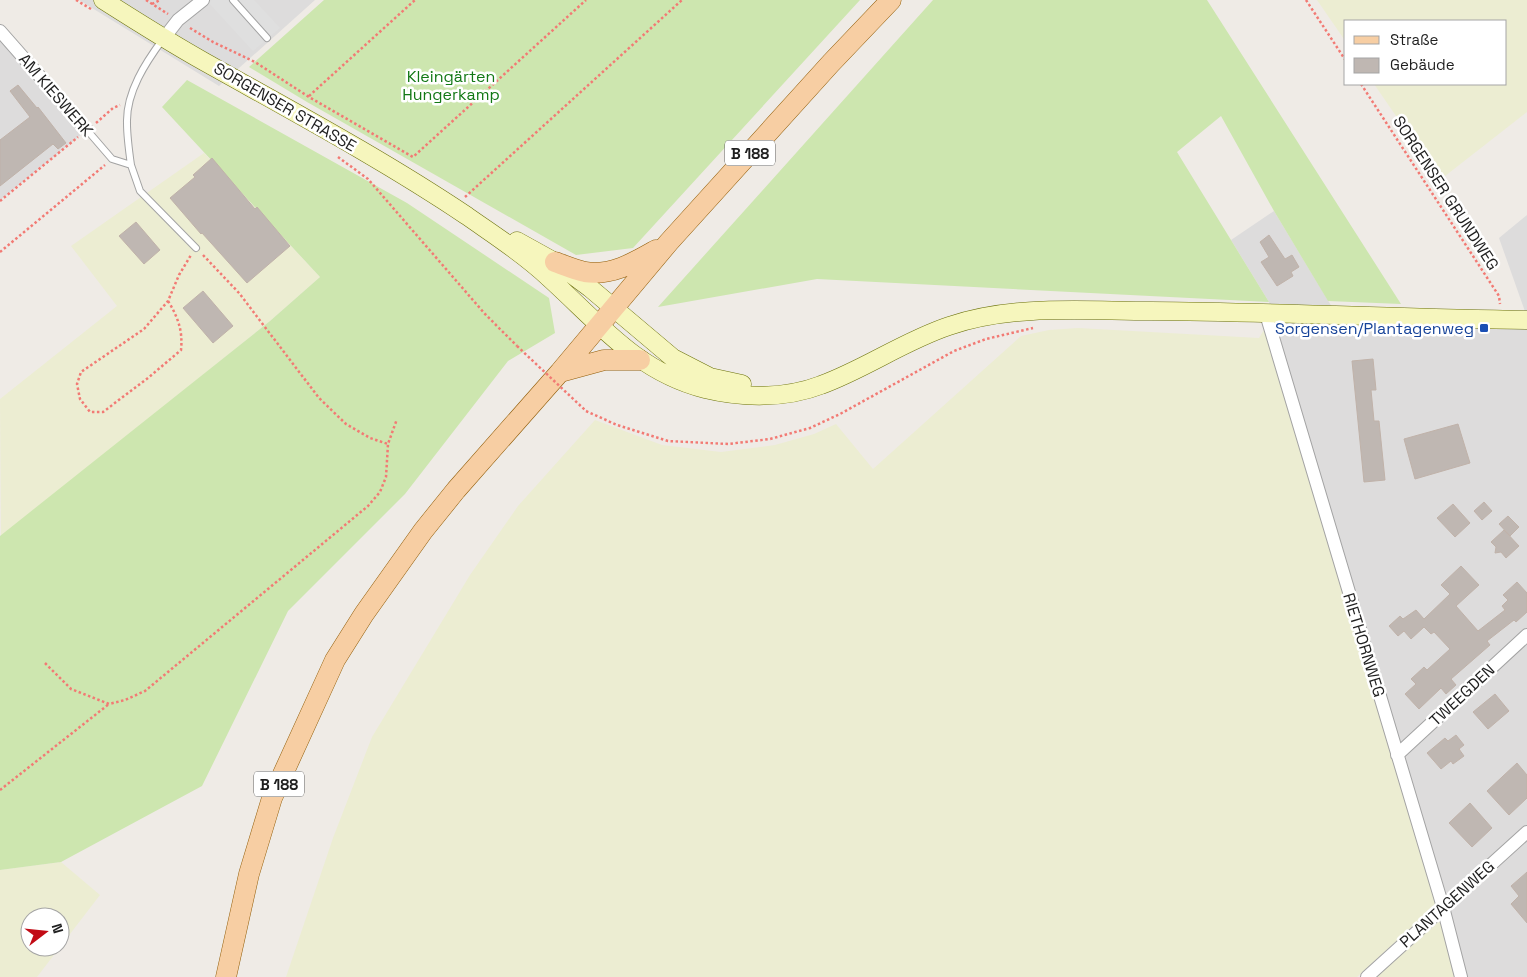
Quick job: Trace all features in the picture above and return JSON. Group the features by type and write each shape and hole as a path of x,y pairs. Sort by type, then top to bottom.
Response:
{"main road":[{"name":"SORGENSER STRASSE","path":"103,0 164,38 397,171 460,212"},
{"name":"B 188","path":"226,977 249,874 272,798 335,660 364,614 423,531 456,490 560,372 669,242 831,63 891,0"},
{"path":"460,212 555,262 585,272 608,272 631,264 669,242"},
{"path":"460,212 545,273 625,349 640,360 678,380 706,389 748,396 789,394 812,388 942,328 984,317 1046,310 1527,320"},
{"path":"555,262 614,307 673,358 710,377 749,385 788,385 818,380 855,369"},
{"path":"560,372 604,360 640,360"}],"street":[{"path":"164,38 178,20 203,0"},
{"name":"AM KIESWERK","path":"0,31 87,130"},
{"name":"RIETHORNWEG","path":"1266,314 1443,907 1461,977"},
{"name":"TWEEGDEN","path":"1397,755 1527,636"},
{"name":"PLANTAGENWEG","path":"1367,977 1527,832"}],"lane":[{"path":"233,0 267,38"},
{"path":"164,38 141,73 129,102 126,121 131,165 140,191 196,248"},
{"name":"AM KIESWERK","path":"87,130 112,159"},
{"path":"112,159 131,165"}],"path":[{"path":"146,0 212,42 255,62 413,157 586,0"},
{"path":"152,4 160,0"},
{"path":"300,115 309,96 415,0"},
{"path":"460,212 682,0"},
{"path":"1306,0 1344,57"},
{"name":"SORGENSER GRUNDWEG","path":"1362,85 1499,296 1500,319"},
{"path":"0,201 112,108 129,102"},
{"path":"0,252 112,159"},
{"path":"368,179 485,314 586,411 616,425 668,441 728,444 770,439 810,428 840,414 954,351 996,336 1040,327"},
{"path":"168,301 175,312 183,336 181,350 103,412 90,412 80,399 77,384 81,372 144,328 168,301 179,275 196,248 239,293 319,398 346,424 370,438 388,444"},
{"path":"0,790 108,704 126,700 144,691 368,506 380,492 386,477 388,444 397,418"},
{"path":"45,663 71,689 108,704"}],"shaded area":[{"path":"79,0 315,0 219,86"},
{"path":"212,0 254,0 280,28 253,51 209,3"},
{"path":"0,31 87,130 0,200"},
{"path":"1274,211 1341,322 1527,326 1527,977 1466,977 1442,884 1269,302 1231,240"},
{"path":"1527,215 1527,317 1499,238"}],"green space":[{"name":"Kleingärten Hungerkamp","path":"324,0 860,0 633,248 576,255 249,67"},
{"path":"933,0 1207,0 1401,304 1328,301 1274,211 1221,116 1177,152 1269,302 817,279 658,307"},
{"path":"1317,0 1527,0 1527,112 1440,180 1375,85 1507,85 1507,20 1344,20 1344,39"},
{"path":"187,80 407,203 549,298 555,333 508,361 405,494 288,611 202,786 61,862 0,870 0,536 270,321 320,277 162,107"},
{"path":"204,153 320,277 270,321 1,537 0,399 117,306 71,246"},
{"path":"1078,328 1259,338 1264,330 1438,903 1357,977 286,977 333,838 372,737 470,575 518,506 595,420 662,445 721,452 775,445 814,434 836,424 873,469 1021,336 1049,330"},
{"path":"61,862 100,895 70,934 70,907 20,907 20,957 52,957 37,977 0,977 0,870"},
{"path":"1440,918 1456,977 1376,977"}],"building":[{"path":"18,85 66,143 58,149 53,144 0,186 0,140 30,117 10,91"},
{"path":"212,158 255,209 257,207 290,246 247,283 170,198 195,177 193,175"},
{"path":"136,222 160,250 144,264 119,236"},
{"path":"1269,235 1285,259 1292,255 1299,267 1291,272 1293,276 1277,286 1261,262 1269,257 1260,242"},
{"path":"203,291 233,326 213,343 183,308"},
{"path":"1373,359 1376,390 1371,390 1374,421 1379,421 1385,480 1364,482 1352,361"},
{"path":"1458,424 1470,463 1415,479 1404,439"},
{"path":"1484,502 1492,511 1482,520 1474,511"},
{"path":"1453,504 1470,523 1455,537 1437,518"},
{"path":"1508,516 1519,527 1510,536 1499,524"},
{"path":"1504,530 1519,546 1506,558 1501,552 1495,553 1496,547 1491,542"},
{"path":"1461,566 1479,585 1456,606 1478,631 1505,610 1502,606 1508,600 1503,595 1517,582 1527,593 1527,612 1516,622 1514,620 1487,641 1490,645 1451,679 1456,685 1446,694 1441,688 1419,709 1405,694 1416,684 1411,679 1424,667 1427,670 1450,649 1434,632 1431,634 1424,627 1411,639 1404,631 1398,636 1389,626 1400,616 1403,619 1416,610 1424,619 1450,594 1441,585"},
{"path":"1495,694 1509,711 1488,729 1473,712"},
{"path":"1456,735 1464,745 1459,749 1464,756 1453,764 1451,761 1441,769 1427,753 1445,738 1448,741"},
{"path":"1517,763 1527,775 1527,798 1509,815 1487,791"},
{"path":"1470,803 1492,828 1472,847 1449,823"},
{"path":"1527,872 1527,923 1511,904 1519,896 1511,886"}],"place":[{"name":"Sorgensen/Plantagenweg","path":"1484,328"}]}
